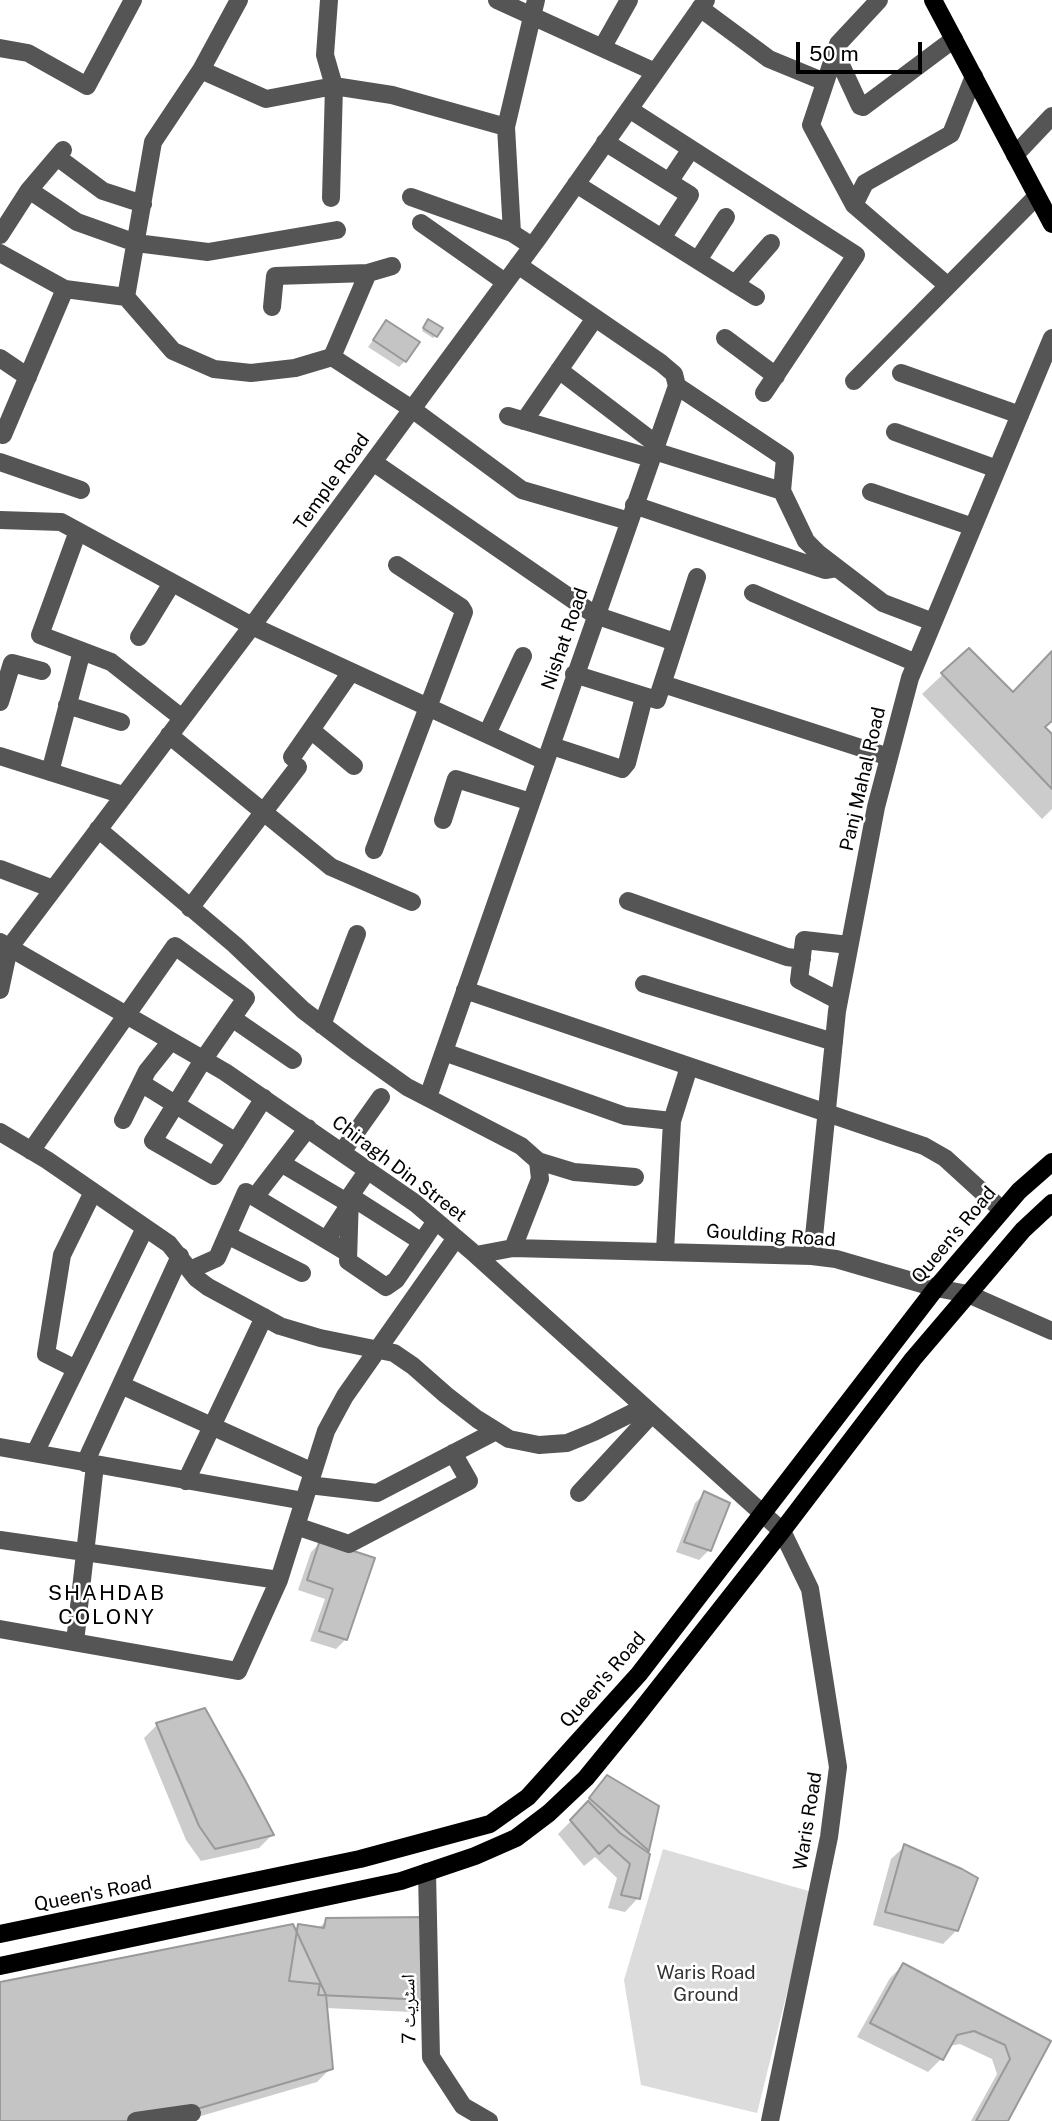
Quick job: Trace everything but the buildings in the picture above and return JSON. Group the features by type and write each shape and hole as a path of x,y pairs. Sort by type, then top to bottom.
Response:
{"main road":[{"path":"933,0 1052,224"},
{"name":"Queen's Road","path":"0,1934 346,1862 490,1824 528,1797 639,1674 936,1288 1019,1191 1052,1161"},
{"path":"0,1966 401,1881 475,1856 516,1838 549,1813 576,1787 635,1718 913,1359 1023,1230 1052,1203"}],"street":[{"path":"0,48 28,53 88,86 133,0"},
{"path":"126,297 153,142 201,71 239,0"},
{"path":"329,0 325,55 334,86 331,198"},
{"path":"497,0 535,7 602,48 655,72"},
{"path":"602,48 629,0"},
{"path":"879,0 838,44 811,125 854,205 947,285"},
{"path":"703,4 769,59 825,82"},
{"name":"Temple Road","path":"0,990 5,945 53,889 253,626 532,246 703,4"},
{"path":"512,233 506,127 535,7"},
{"path":"835,52 860,106 863,107 954,39"},
{"path":"201,71 266,99 334,86 392,95 506,127"},
{"path":"854,205 865,183 951,134 974,76"},
{"path":"629,109 856,255 764,393"},
{"path":"1015,155 1052,116"},
{"path":"605,142 690,195 662,238"},
{"path":"669,182 691,149"},
{"path":"0,235 29,190 60,154 103,191 143,204"},
{"path":"576,184 757,297"},
{"path":"29,190 77,222 136,243 208,252 337,230"},
{"path":"854,381 1037,195"},
{"path":"411,197 512,233 532,246"},
{"path":"698,260 726,217"},
{"path":"421,223 505,282"},
{"path":"735,284 771,243"},
{"path":"0,253 65,289 126,297 173,351 214,369 251,373 295,368 332,358 412,409 522,490 631,513 825,570 838,568"},
{"path":"518,265 661,363 674,374 677,386 785,458 782,491 806,541 883,603 933,622"},
{"path":"272,307 275,276 368,273 393,266"},
{"path":"332,358 368,273"},
{"path":"3,435 65,289"},
{"path":"595,318 559,370 516,419 654,451 782,491"},
{"path":"725,338 776,376"},
{"name":"Panj Mahal Road","path":"813,1256 839,1001 876,807 889,757 910,678 1052,338"},
{"path":"0,358 27,377"},
{"path":"559,370 654,451"},
{"path":"901,373 1020,415"},
{"name":"Nishat Road","path":"428,1097 677,386"},
{"path":"0,393 19,397"},
{"path":"895,432 997,469"},
{"path":"0,462 82,490"},
{"path":"373,462 595,615 675,642"},
{"path":"871,492 973,527"},
{"path":"0,520 61,522 253,626 486,734 549,754 622,769 628,763 644,696"},
{"path":"78,531 40,635 111,662 182,718"},
{"path":"374,850 464,612 461,607 397,565"},
{"path":"575,674 657,700 697,576"},
{"path":"139,637 172,583"},
{"path":"753,593 916,663"},
{"path":"50,772 82,651"},
{"path":"486,734 523,656"},
{"path":"0,702 12,663 42,671"},
{"path":"190,908 263,812 295,762 311,730 351,672"},
{"path":"663,684 889,757"},
{"path":"67,705 121,722"},
{"path":"311,730 354,766"},
{"path":"169,735 331,867 411,902"},
{"path":"0,756 123,795"},
{"path":"443,820 456,779 531,802"},
{"path":"97,830 322,1025 407,1087 521,1146 538,1161 574,1172 635,1177"},
{"path":"0,869 53,889"},
{"path":"628,901 787,957 802,959"},
{"path":"322,1025 357,934"},
{"path":"839,1001 799,980 804,940 849,945"},
{"name":"Chiragh Din Street","path":"5,945 264,1098 415,1203 782,1531"},
{"path":"31,1151 174,946 246,998 203,1060 153,1141 214,1176 264,1098"},
{"path":"643,984 834,1042"},
{"path":"465,990 924,1146 945,1158 1002,1210"},
{"path":"232,1018 293,1060"},
{"path":"122,1120 147,1071 171,1041"},
{"path":"444,1052 625,1116 672,1121"},
{"path":"665,1251 672,1121 690,1067"},
{"path":"141,1083 236,1142"},
{"path":"342,1152 381,1097"},
{"path":"254,1197 308,1128"},
{"path":"0,1132 169,1244 196,1278 208,1287 280,1326 320,1338 394,1353 446,1395 509,1439 539,1445 567,1443 648,1410"},
{"path":"513,1248 540,1179 538,1161"},
{"path":"281,1163 422,1242"},
{"path":"327,1239 368,1170"},
{"path":"76,1368 46,1354 62,1255 93,1192"},
{"path":"185,1263 217,1258 246,1192 348,1253"},
{"path":"350,1200 348,1261 386,1287 396,1280 436,1221"},
{"path":"35,1453 145,1228"},
{"path":"227,1235 302,1273"},
{"path":"0,1629 238,1671 279,1580 326,1432 345,1396 456,1238"},
{"name":"Goulding Road","path":"476,1255 513,1248 813,1256 836,1259 936,1288 968,1294 1052,1331"},
{"path":"75,1642 86,1552 90,1464 121,1385 185,1263"},
{"path":"186,1481 264,1317"},
{"path":"121,1385 212,1426 309,1486"},
{"path":"579,1493 648,1410"},
{"path":"0,1447 186,1481 309,1486 377,1493 496,1431"},
{"path":"296,1526 349,1544 469,1481 453,1453"},
{"name":"Waris Road","path":"770,2121 830,1837 838,1768 810,1589 782,1531"},
{"path":"0,1540 279,1580"},
{"name":"اسٹریٹ 7","path":"427,1872 431,2057 463,2106 489,2121"},
{"path":"136,2121 192,2113"}],"green space":[{"name":"Waris Road Ground","path":"663,1849 812,1892 757,2113 641,2085 624,1980"}],"district":[{"name":"SHAHDAB COLONY","path":"107,1606"}]}
